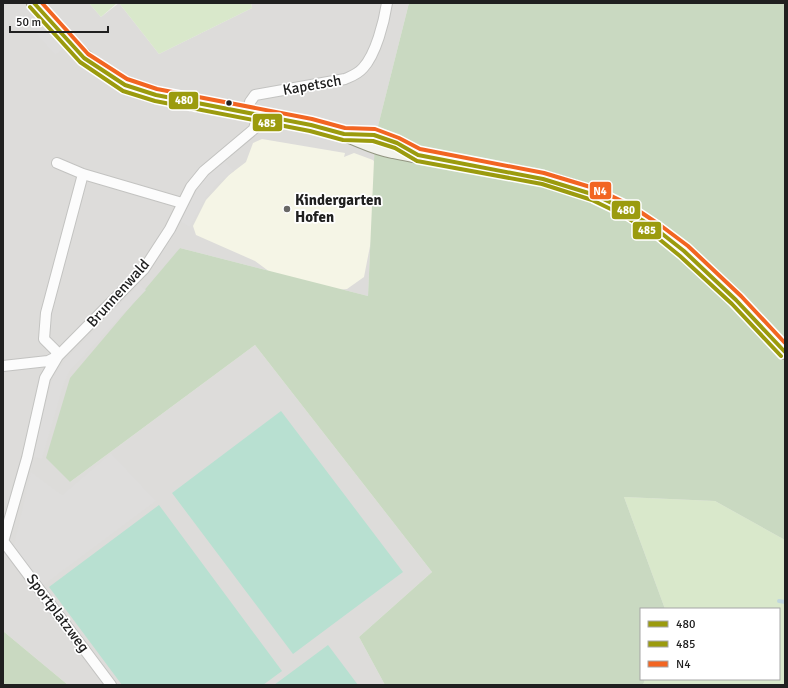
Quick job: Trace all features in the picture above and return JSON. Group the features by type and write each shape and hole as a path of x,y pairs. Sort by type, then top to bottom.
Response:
{"main road":[{"path":"34,3 84,58 103,72 125,85 156,95 311,125 344,134 374,135 398,143 418,155 555,182 604,198 646,222 689,255 728,290 785,352"}],"street":[{"name":"Kapetsch","path":"253,113 250,102 255,95 345,79 357,74 368,61 384,21 387,3"},
{"name":"Brunnenwald","path":"3,542 27,458 45,378 58,356 144,268 170,229 190,187 204,171 254,129 253,113"},
{"path":"57,163 84,174 182,203"},
{"path":"58,356 55,350 44,339 46,313 84,174"},
{"name":"Brunnenwald","path":"3,366 48,361 58,356"},
{"name":"Sportplatzweg","path":"3,542 111,685"}],"shaded area":[{"path":"3,3 89,3 101,17 119,3 159,54 252,8 251,3 409,3 375,138 368,296 180,248 70,482 255,345 432,572 359,637 385,685 68,685 3,631"},
{"path":"32,13 63,49 55,55 24,20"},
{"name":"Kindergarten Hofen","path":"262,139 345,153 344,157 354,153 373,160 377,166 371,241 364,277 347,289 317,292 289,286 255,261 196,235 193,226 206,200 229,175 246,162 253,143"},
{"path":"225,161 234,171 217,184 205,199 190,227 180,221 205,177"},
{"path":"139,284 146,290 69,372 63,386 42,459 33,457 53,377 65,360"},
{"path":"111,453 156,501 41,587 13,549 31,472 62,495"}],"green space":[{"path":"89,3 117,3 101,17"},
{"path":"119,3 251,3 252,8 159,54"},
{"path":"409,3 785,3 785,540 715,501 624,497 665,608 640,608 640,680 645,680 643,685 385,685 359,637 432,572 255,345 70,482 46,458 70,378 180,248 368,296 375,138"},
{"path":"281,411 403,572 293,654 172,493"},
{"path":"624,497 715,501 785,540 785,685 643,685 645,680 780,680 780,608 665,608"},
{"path":"159,505 282,671 263,685 122,685 49,587"},
{"path":"3,631 68,685 3,685"},
{"path":"328,645 358,685 274,685"}],"waterway":[{"path":"779,601 785,602"}],"transit line":[{"name":"480","path":"34,3 84,58 125,85 156,95 311,125 344,134 374,135 397,143 418,155 543,179 595,195 626,210 656,229 684,251 736,300 785,352"},
{"name":"N4","path":"42,3 88,54 127,79 157,89 312,119 345,128 375,129 399,138 420,149 544,173 597,189 630,205 688,246 741,296 785,343"},
{"name":"485","path":"30,7 80,62 123,91 155,101 310,131 343,140 373,141 395,148 417,161 542,184 592,200 623,215 653,234 680,256 732,304 781,356"}],"place":[{"name":"Kindergarten Hofen","path":"287,209"}]}
